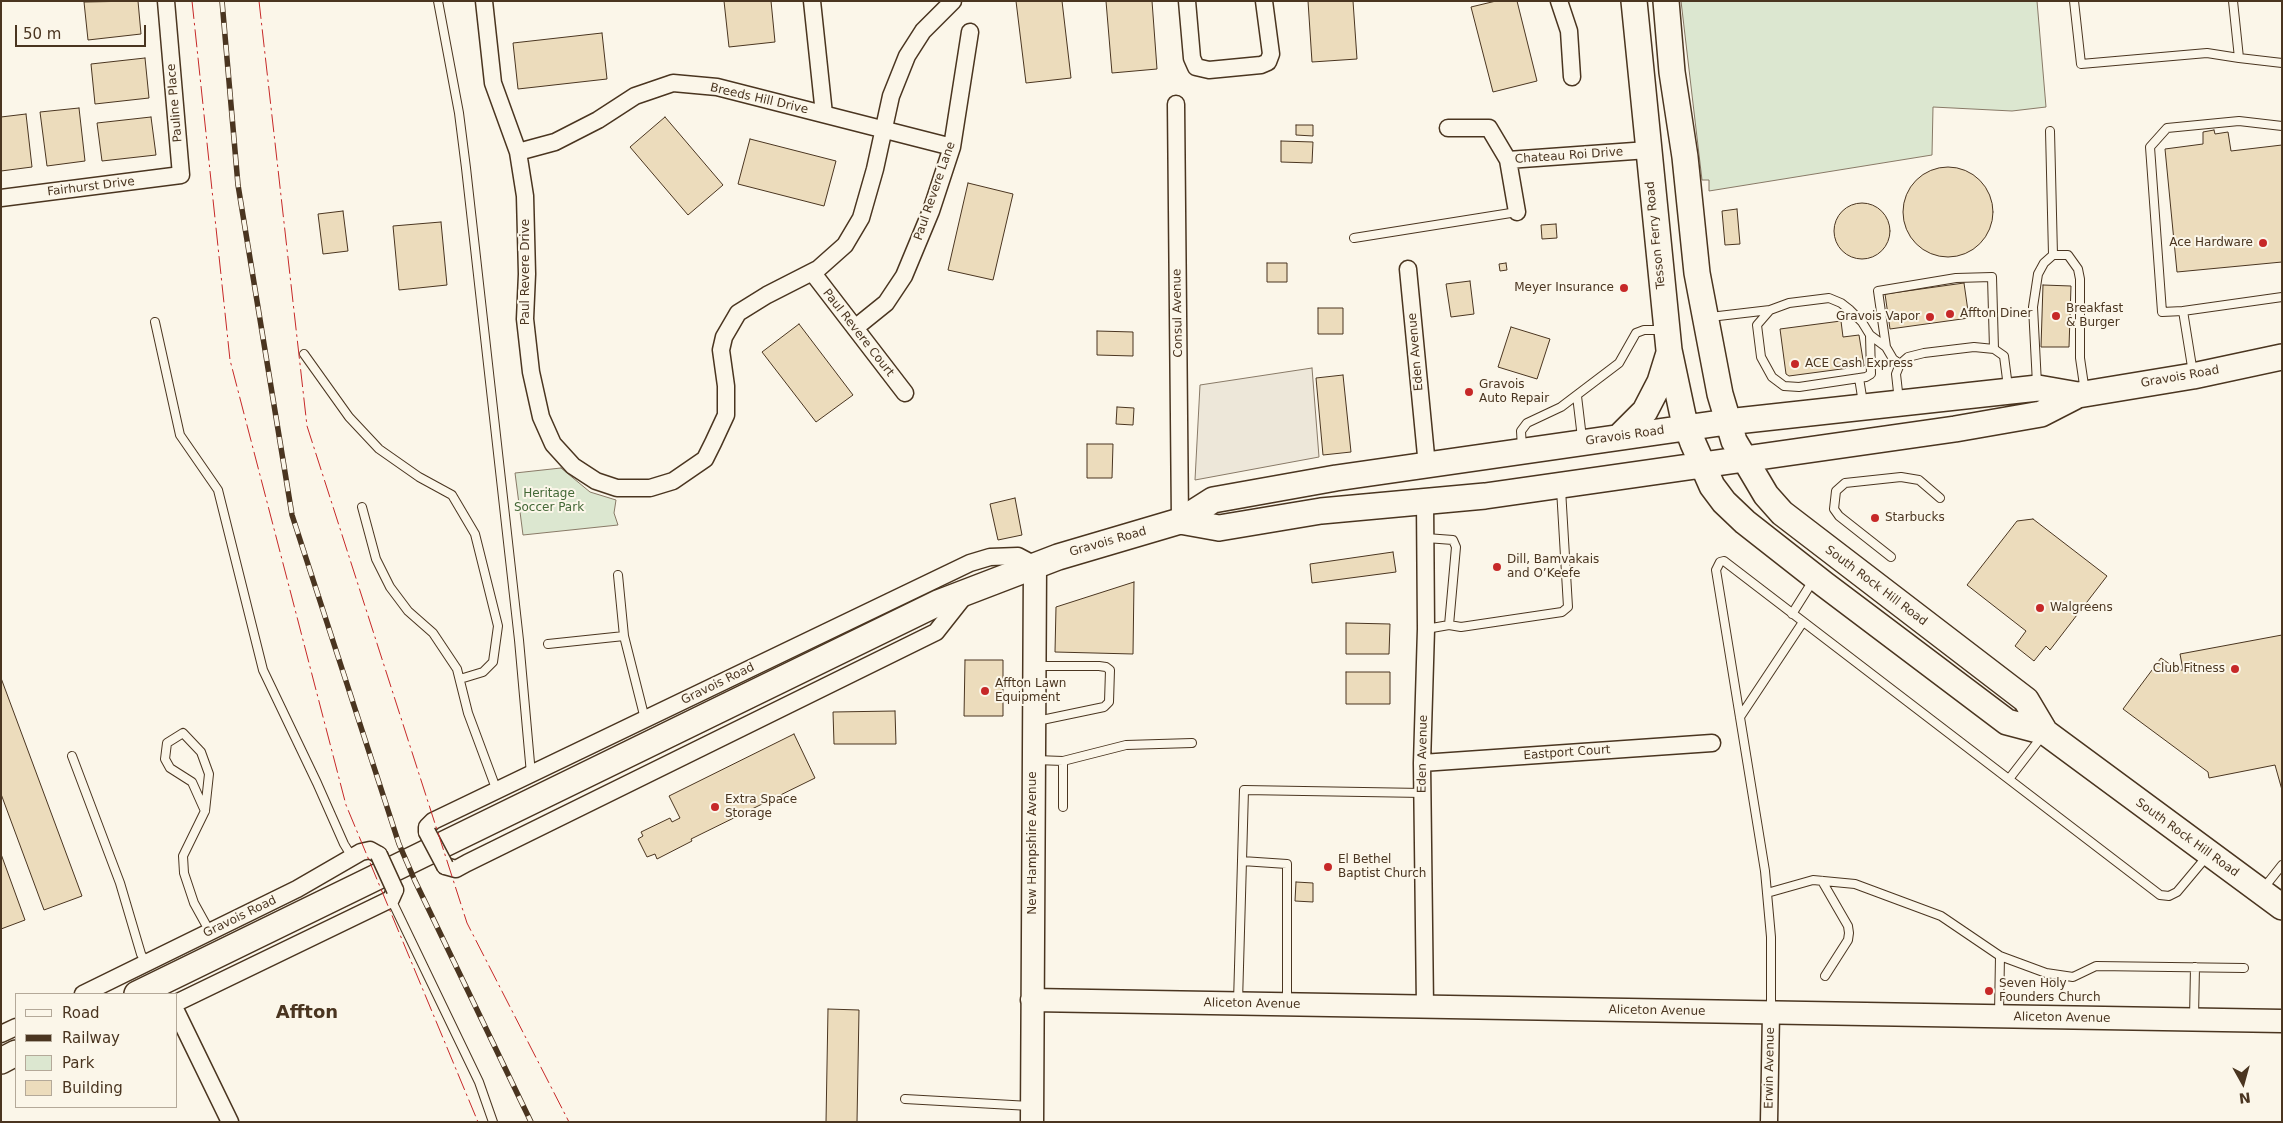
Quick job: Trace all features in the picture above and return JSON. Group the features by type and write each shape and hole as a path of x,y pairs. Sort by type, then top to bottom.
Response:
{"main road":[{"name":"Tesson Ferry Road","path":"1634,1 1668,340 1688,427 1703,464"},
{"path":"1666,1 1672,72 1685,157 1697,273 1727,422"},
{"path":"1620,436 1645,411 1653,398 1668,340"},
{"name":"Gravois Road","path":"1180,521 1219,528 1321,511 1425,502 1560,485 2041,414 2082,394 2194,376 2282,357"},
{"name":"Gravois Road","path":"139,993 858,642 970,590 1035,565 1180,521 1213,500 1336,478 1727,422 2038,388 2082,394"},
{"name":"South Rock Hill Road","path":"1727,422 1744,458 1766,495 1782,513 2026,700 2045,732"},
{"name":"South Rock Hill Road","path":"1703,464 1714,490 1724,502 1745,522 1815,577 2007,722 2045,732 2209,855 2282,907"},
{"path":"1,1060 15,1053"}],"street":[{"name":"Pauline Place","path":"166,1 181,176"},
{"name":"Paul Revere Drive","path":"484,1 493,82 518,152 525,196 527,274 525,319 531,372 541,417 553,444 573,466 596,481 616,488 650,488 674,481 705,459 726,415 726,386 721,350 724,337 738,313 767,295 812,272 845,245 861,218 891,96 907,56 923,31 953,1"},
{"path":"812,1 824,114"},
{"path":"1187,1 1192,58 1196,67 1209,70 1261,65 1268,62 1271,54 1264,1"},
{"path":"1559,1 1569,30 1572,77"},
{"name":"Paul Revere Lane","path":"855,328 886,303 904,276 931,211 952,147 970,32"},
{"name":"Breeds Hill Drive","path":"518,152 556,142 598,120 635,96 673,83 717,87 952,147"},
{"name":"Consul Avenue","path":"1176,104 1180,521"},
{"name":"Chateau Roi Drive","path":"1448,128 1489,128 1508,160 1648,150"},
{"path":"1508,160 1517,212"},
{"name":"Fairhurst Drive","path":"1,198 181,176"},
{"name":"Eden Avenue","path":"1408,269 1427,466"},
{"name":"Paul Revere Court","path":"812,272 905,393"},
{"name":"Eden Avenue","path":"1425,502 1426,628 1422,763 1425,1007"},
{"name":"Gravois Road","path":"970,590 936,632 456,869 444,866 427,832 427,827 433,821 970,563 990,557 1018,556 1035,565"},
{"name":"New Hampshire Avenue","path":"1032,1114 1035,565"},
{"name":"Eastport Court","path":"1422,763 1712,743"},
{"name":"Gravois Road","path":"85,993 297,889 352,857 370,850 379,855 393,894"},
{"path":"178,1002 393,894"},
{"name":"Aliceton Avenue","path":"1032,1000 2282,1021"},
{"name":"Erwin Avenue","path":"1769,1122 1771,1013"},
{"path":"178,1015 230,1122"},
{"path":"1,1034 15,1027"}],"lane":[{"path":"438,1 459,113 466,168 519,640 531,774"},
{"path":"2074,1 2081,64 2207,54 2282,63"},
{"path":"2233,1 2239,58"},
{"path":"2282,126 2239,121 2167,128 2150,147 2162,312 2183,311 2282,297"},
{"path":"2050,131 2053,255"},
{"path":"1354,238 1517,212"},
{"path":"2038,388 2033,329 2034,290 2044,263 2053,255 2068,255 2078,269 2082,394"},
{"path":"1900,364 1893,359 1886,347 1878,291 1956,278 1992,277 1994,350"},
{"path":"1706,317 1770,310 1789,303 1829,298 1841,302 1862,322 1870,335 1886,347"},
{"path":"1770,310 1757,325 1761,357 1772,377 1784,386 1799,387 1859,378 1871,374 1870,335"},
{"path":"2183,311 2194,376"},
{"path":"155,322 180,435 218,490 263,670 318,783 344,844 352,857"},
{"path":"1522,451 1521,431 1527,423 1561,407 1619,363 1636,333 1644,330 1668,340"},
{"path":"1900,404 1896,374 1900,364 1908,358 1924,353 1974,348 1994,350 2004,356 2008,392"},
{"path":"304,354 349,417 380,449 419,477 452,495 475,534 498,626 493,662 484,672 460,679"},
{"path":"1859,378 1864,408"},
{"path":"1577,396 1583,442"},
{"path":"1891,557 1839,516 1834,509 1836,491 1845,483 1901,477 1919,480 1940,498"},
{"path":"1426,628 1449,625 1461,627 1562,612 1568,607 1560,485"},
{"path":"362,507 376,559 390,587 408,611 434,633 457,670 468,713 497,791"},
{"path":"1426,538 1453,540 1456,547 1449,625"},
{"path":"1771,1013 1771,937 1767,893 1717,565 1724,562 2160,894 2170,896 2177,892 2209,855"},
{"path":"618,576 624,636 645,719"},
{"path":"1792,614 1815,577"},
{"path":"1740,716 1803,622"},
{"path":"548,644 624,636"},
{"path":"1034,722 1104,707 1109,702 1110,670 1099,666 1035,666"},
{"path":"2009,779 2045,732"},
{"path":"205,811 192,782 170,768 165,759 167,743 183,733 201,752 209,774 205,811 182,856 184,873 194,903 210,932"},
{"path":"1034,760 1063,761 1126,745 1192,743"},
{"path":"72,756 120,884 141,954 146,963"},
{"path":"1063,761 1063,807"},
{"path":"1238,1004 1244,790 1422,792"},
{"path":"1242,861 1287,864 1287,1005"},
{"path":"2261,892 2282,865"},
{"path":"1767,893 1814,880 1855,884 1941,916 2000,956 2046,973 2073,977 2096,966 2244,968"},
{"path":"1822,881 1848,926 1849,933 1848,940 1825,976"},
{"path":"393,894 479,1082 493,1122"},
{"path":"1998,1017 2000,956"},
{"path":"2194,1020 2195,968"},
{"path":"905,1099 1032,1114"}],"green space":[{"path":"1681,1 2037,1 2046,107 2012,111 1933,107 1932,155 1709,191 1709,180 1702,180"},
{"name":"Heritage Soccer Park","path":"561,468 590,492 616,500 614,513 618,525 523,535 515,473"}],"shaded area":[{"path":"1312,368 1319,457 1195,480 1200,385"}],"building":[{"path":"138,1 141,34 88,40 84,2"},
{"path":"724,1 771,1 775,42 729,47"},
{"path":"1016,1 1062,1 1071,78 1026,83"},
{"path":"1106,1 1152,1 1157,69 1112,73"},
{"path":"1308,1 1353,1 1357,59 1312,62"},
{"path":"1496,1 1517,1 1537,81 1493,92 1471,7"},
{"path":"602,33 607,79 518,89 513,43"},
{"path":"145,58 149,98 95,104 91,64"},
{"path":"79,108 85,161 47,166 40,112"},
{"path":"26,114 32,167 1,171 1,117"},
{"path":"151,117 156,155 102,161 97,123"},
{"path":"665,117 723,185 688,215 630,147"},
{"path":"1296,125 1313,125 1313,136 1296,135"},
{"path":"2214,130 2215,134 2228,132 2231,151 2282,145 2282,262 2177,272 2165,149 2203,144 2203,132"},
{"path":"750,139 836,161 824,206 738,184"},
{"path":"1281,141 1313,142 1312,163 1281,162"},
{"path":"1939,167 1957,167 1973,174 1986,187 1993,203 1993,221 1986,237 1973,250 1957,257 1939,257 1923,250 1910,237 1903,221 1903,203 1910,187 1923,174"},
{"path":"968,183 1013,194 993,280 948,270"},
{"path":"1856,203 1868,203 1878,207 1886,215 1890,231 1886,247 1878,255 1868,259 1856,259 1846,255 1838,247 1834,237 1834,225 1838,215 1846,207"},
{"path":"1737,209 1740,244 1725,245 1722,211"},
{"path":"343,211 348,251 323,254 318,214"},
{"path":"441,222 447,285 399,290 393,226"},
{"path":"1556,224 1557,238 1542,239 1541,225"},
{"path":"1267,263 1287,263 1287,282 1267,282"},
{"path":"1506,263 1507,270 1500,271 1499,264"},
{"path":"1470,281 1474,314 1451,317 1446,284"},
{"path":"1964,283 1969,318 1890,329 1885,294"},
{"name":"Breakfast & Burger","path":"2043,285 2071,286 2069,347 2041,347"},
{"path":"1318,308 1343,308 1343,334 1318,334"},
{"path":"1841,321 1843,337 1859,335 1864,366 1789,376 1786,374 1780,329"},
{"path":"799,324 853,395 816,422 762,352"},
{"path":"1511,327 1550,339 1537,379 1498,367"},
{"path":"1097,331 1133,332 1133,356 1097,355"},
{"path":"1343,375 1351,452 1323,455 1316,378"},
{"path":"1117,407 1134,408 1133,425 1116,424"},
{"path":"1087,444 1113,444 1112,478 1087,478"},
{"path":"1015,498 1022,535 998,540 990,504"},
{"name":"Walgreens","path":"2033,519 2107,576 2050,650 2046,646 2034,661 2015,646 2026,631 1967,585 2017,521"},
{"path":"1393,552 1396,572 1312,583 1310,564"},
{"path":"1134,582 1133,654 1055,652 1056,607"},
{"path":"1346,623 1390,624 1389,654 1346,654"},
{"path":"2282,635 2282,790 2275,765 2209,778 2208,772 2123,709 2161,658 2178,670 2183,670 2180,654"},
{"path":"965,660 1003,660 1003,716 964,716"},
{"path":"1346,672 1390,672 1390,704 1346,704"},
{"path":"1,678 82,896 44,910 1,794"},
{"path":"895,711 896,744 834,744 833,712"},
{"name":"Extra Space Storage","path":"794,734 815,778 691,839 692,841 657,859 655,854 647,857 638,839 643,836 641,832 670,818 672,822 680,818 669,796"},
{"path":"1,854 25,920 1,929"},
{"path":"1296,882 1313,883 1313,902 1295,901"},
{"path":"828,1009 859,1010 857,1122 826,1122"}],"railway":[{"path":"222,1 238,185 292,515 399,844 531,1122"}],"power":[{"path":"192,1 230,360 346,805 478,1122"},
{"path":"259,1 307,426 467,923 569,1122"}],"place":[{"name":"Ace Hardware","path":"2263,243"},
{"name":"Meyer Insurance","path":"1624,288"},
{"name":"Affton Diner","path":"1950,314"},
{"name":"Breakfast & Burger","path":"2056,316"},
{"name":"Gravois Vapor","path":"1930,317"},
{"name":"ACE Cash Express","path":"1795,364"},
{"name":"Gravois Auto Repair","path":"1469,392"},
{"name":"Starbucks","path":"1875,518"},
{"name":"Dill, Bamvakais and O’Keefe","path":"1497,567"},
{"name":"Walgreens","path":"2040,608"},
{"name":"Club Fitness","path":"2235,669"},
{"name":"Affton Lawn Equipment","path":"985,691"},
{"name":"Extra Space Storage","path":"715,807"},
{"name":"El Bethel Baptist Church","path":"1328,867"},
{"name":"Seven Holy Founders Church","path":"1989,991"}],"district":[{"name":"Affton","path":"307,1013"}]}
